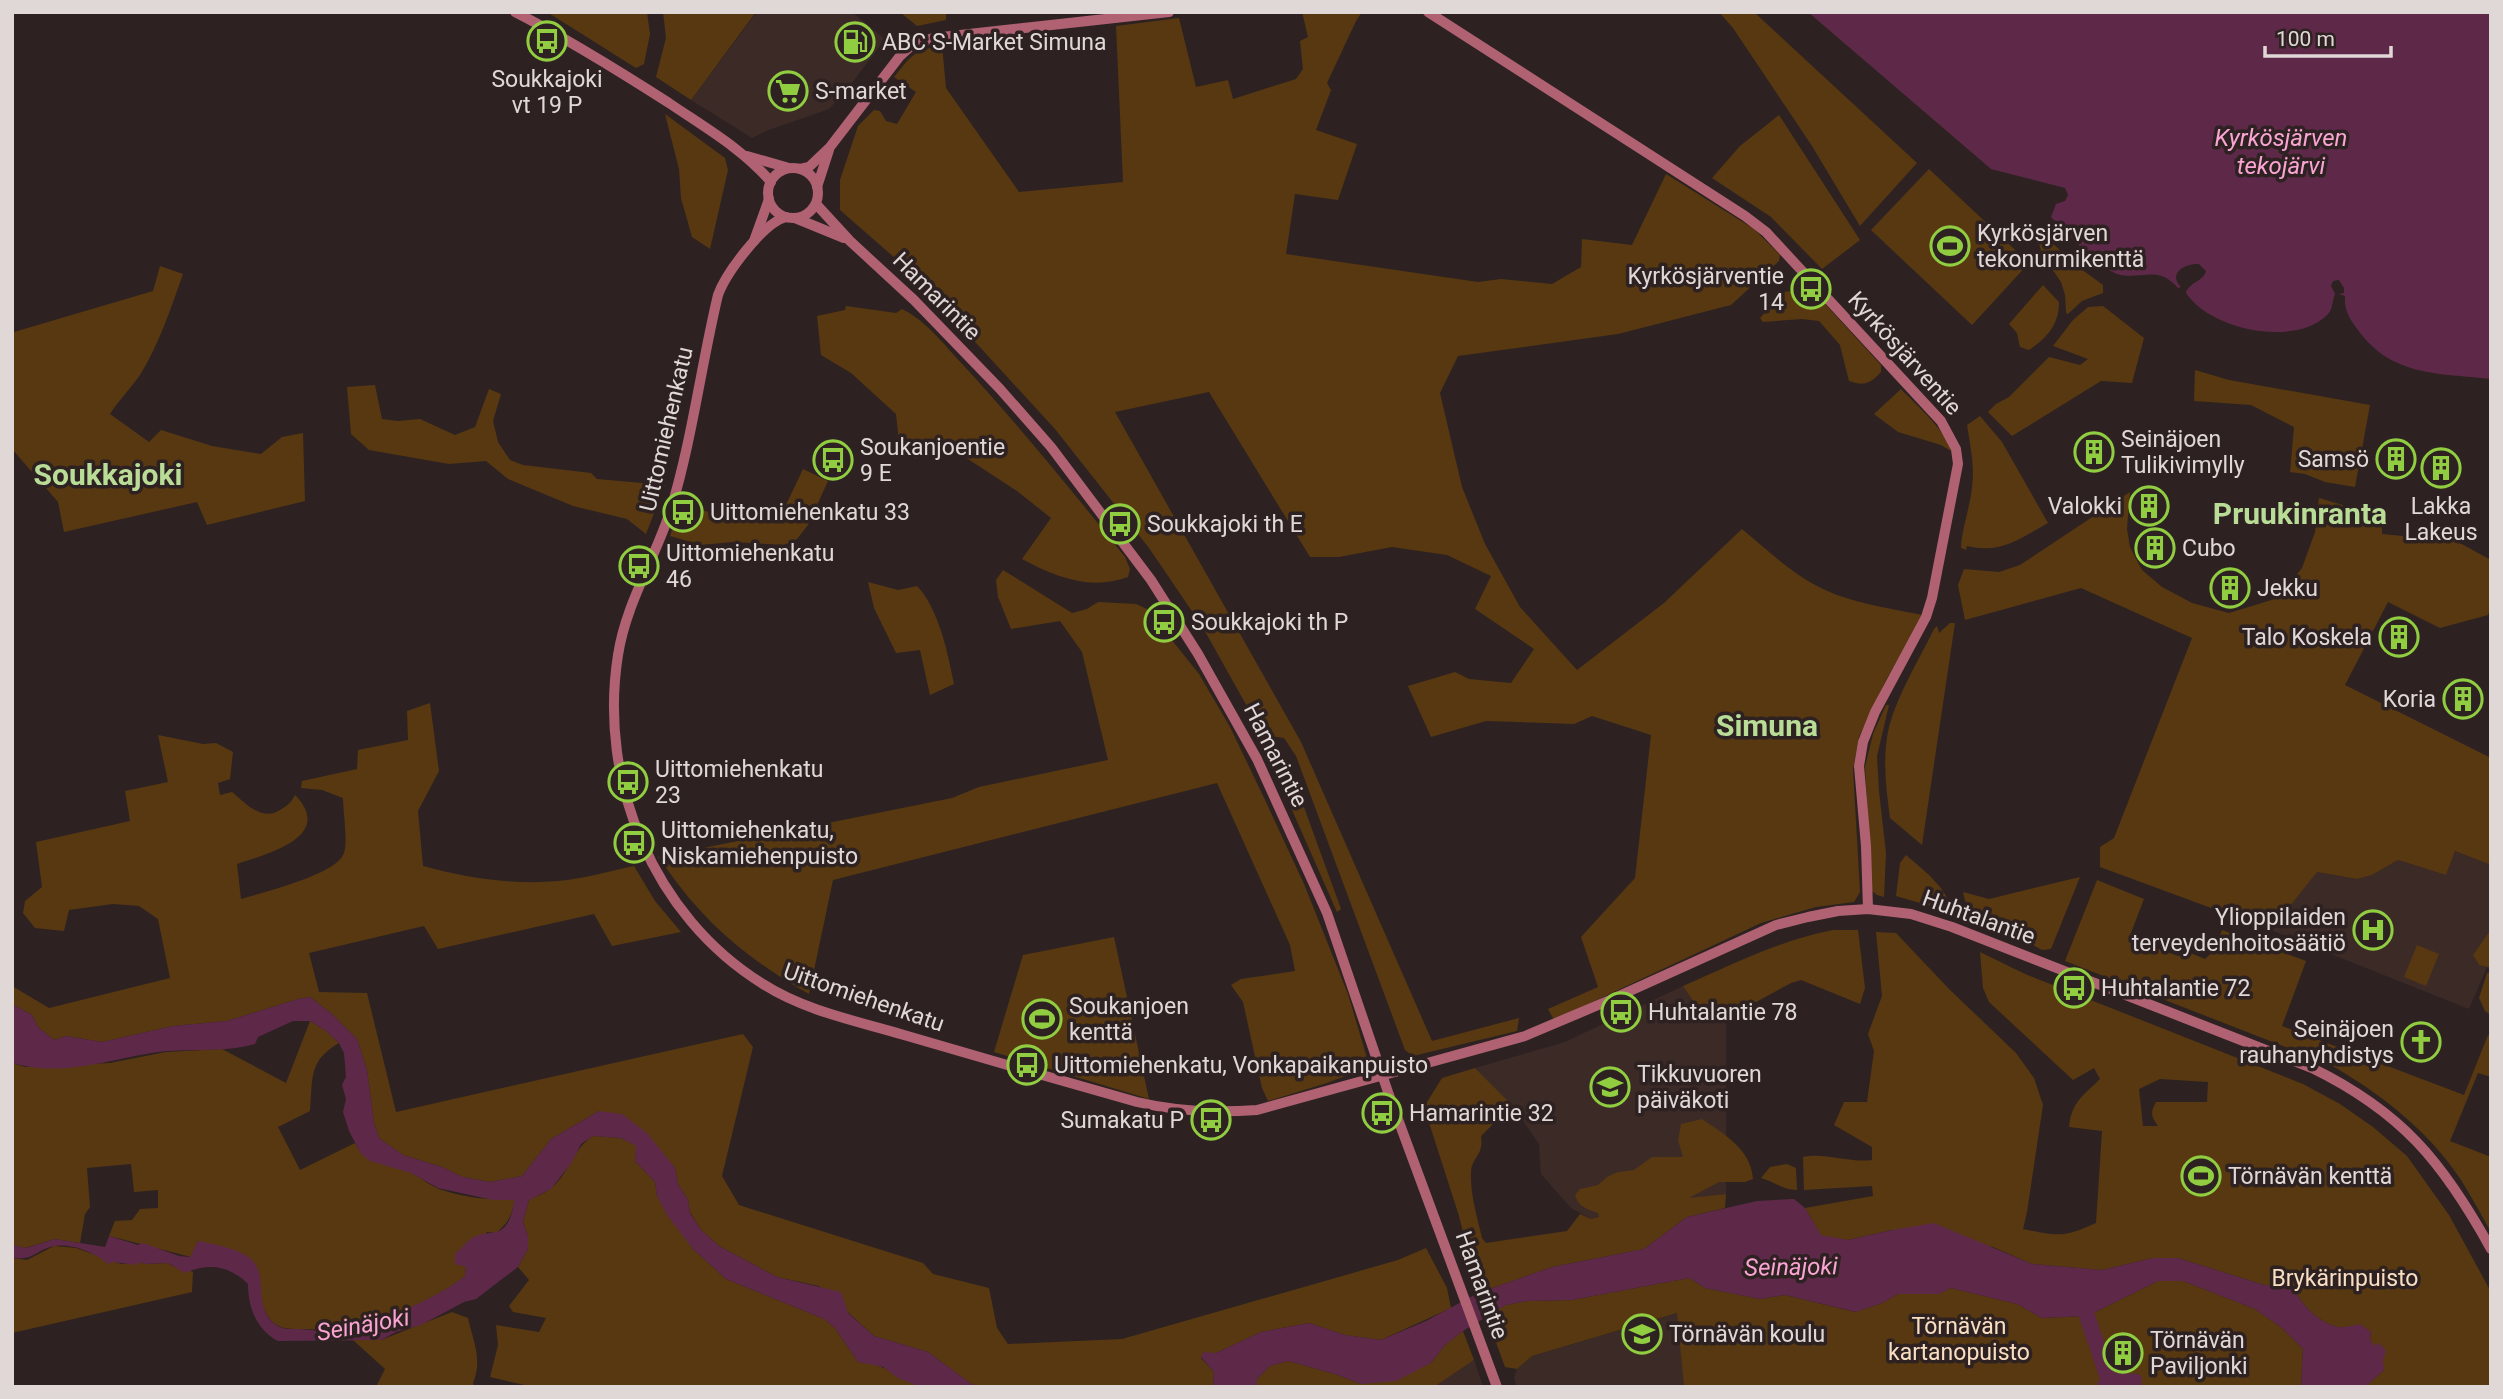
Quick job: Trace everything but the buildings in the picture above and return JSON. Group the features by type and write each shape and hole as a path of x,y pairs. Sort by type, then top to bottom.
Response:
{"main road":[{"path":"515,12 612,67 745,155 771,182"},
{"path":"830,147 817,187 816,204 803,216 790,218 772,207 769,199 771,182 783,170 809,167 830,147 900,56 912,45 933,38 1003,29 1169,12"},
{"name":"Kyrkösjärventie","path":"1428,12 1766,232 1892,367 1950,435 1958,464 1932,598 1926,617 1875,712 1863,743 1859,766 1868,909"},
{"path":"745,155 796,169 814,179 817,187"},
{"name":"Uittomiehenkatu","path":"754,242 769,199"},
{"name":"Hamarintie","path":"816,204 850,241 914,300 1000,389 1051,447 1151,580 1180,624 1257,759 1327,913 1382,1075 1497,1387"},
{"name":"Uittomiehenkatu","path":"790,218 777,220 754,242 728,276 718,295 680,477 670,512 626,617 618,654 613,693 613,727 617,762 626,800 649,859 686,916 743,971 765,986 802,1003 1163,1109 1208,1112 1257,1110 1382,1075"},
{"name":"Hamarintie","path":"790,218 850,241"},
{"name":"Huhtalantie","path":"1382,1075 1462,1055 1542,1030 1776,925 1839,911 1868,909 1911,914 1952,927 2336,1079 2398,1121 2420,1142 2455,1187 2491,1249"}],"shaded area":[{"path":"757,12 852,12 885,39 829,109 752,138 691,100"},
{"path":"2455,851 2491,865 2491,929 2473,955 2479,965 2487,967 2469,1009 2271,930 2316,872 2357,879 2372,875 2398,860 2446,875"},
{"name":"Tikkuvuoren päiväkoti","path":"1683,986 1704,1017 1726,1016 1726,1194 1686,1199 1591,1219 1571,1208 1541,1174 1539,1144 1512,1105 1475,1068 1565,1042"},
{"name":"Törnävän koulu","path":"1678,1313 1684,1387 1517,1387 1514,1378 1517,1369 1532,1356"},
{"path":"1474,1360 1483,1387 1434,1387"}],"green space":[{"path":"547,12 647,12 650,34 644,64 636,68"},
{"path":"663,12 756,12 691,100 656,77 666,38"},
{"path":"900,12 946,12 946,20 917,26"},
{"path":"1302,12 1362,12 1327,83 1331,90 1316,130 1357,144 1338,200 1295,194 1286,254 1478,282 1501,279 1552,284 1581,267 1582,239 1632,245 1666,174 1754,229 1780,255 1779,261 1731,305 1618,334 1458,356 1440,393 1462,487 1485,544 1520,607 1577,670 1664,603 1742,529 1787,567 1829,592 1855,601 1923,615 1885,682 1859,737 1853,769 1860,892 1854,902 1816,907 1761,923 1554,1020 1548,1009 1598,987 1581,937 1635,878 1651,735 1592,716 1574,724 1486,721 1431,737 1408,686 1455,672 1469,679 1511,683 1534,649 1475,609 1491,576 1447,555 1392,547 1339,557 1310,557 1209,392 1115,412 1301,742 1432,1041 1519,1018 1517,1031 1413,1056 1405,1050 1296,756 1284,738 1263,735 1202,626 1149,548 1055,429 912,273 840,210 840,180 858,126 874,110 880,111 886,121 897,124 916,92 894,77 919,52 942,45 946,88 1019,192 1123,182 1116,26 1179,18 1196,87 1228,80 1233,99 1296,79 1303,69 1300,41 1308,37"},
{"path":"1719,12 1754,12 1917,163 1860,226 1812,146 1733,28"},
{"path":"665,114 725,158 728,170 710,249 692,237 681,198 679,169"},
{"path":"1779,115 1860,240 1822,269 1771,217 1712,178 1740,146"},
{"name":"Kyrkösjärven tekonurmikenttä","path":"1929,169 2029,263 1972,325 1871,230"},
{"path":"2034,226 2077,266 2103,285 2103,293 2082,301 2066,313 2061,282 2042,254"},
{"path":"160,266 183,274 147,363 110,414 149,442 161,430 212,446 261,454 282,437 303,433 305,501 207,525 197,502 64,532 58,502 12,449 12,337 14,332 153,291"},
{"path":"2043,285 2059,302 2057,318 2051,330 2029,350 2020,347 2017,333 2009,324"},
{"path":"1783,292 1814,292 1881,365 1881,372 1867,383 1849,381 1840,345 1819,321 1802,319 1763,322 1760,318"},
{"path":"846,306 896,313 902,309 928,328 1027,437 1125,557 1130,569 1128,577 1100,583 1074,580 1022,559 1051,518 1017,491 948,446 915,459 900,451 896,414 851,373 821,355 817,316 845,310"},
{"path":"2103,306 2144,338 2132,383 2101,381 2012,436 1988,412 2009,397 2049,357 2080,365 2088,359 2053,346 2073,320 2088,307"},
{"path":"2195,370 2229,380 2370,405 2355,487 2290,472 2294,427 2251,405 2194,401"},
{"path":"375,385 382,419 420,419 455,435 475,427 489,389 501,394 493,421 498,442 510,460 523,465 591,473 597,479 665,485 646,534 627,519 573,506 508,479 486,461 449,464 369,450 351,434 347,387"},
{"path":"1901,389 1936,426 1951,451 1941,445 1898,432 1874,414"},
{"path":"1980,416 2002,442 2048,523 2009,544 1990,548 1967,546 1966,550 1961,548 1973,471 1967,425"},
{"path":"803,469 828,481 808,525 797,539 784,545 733,542 701,545 670,536 680,506 724,515 746,506 772,513 785,507"},
{"path":"2130,492 2127,529 2130,547 2142,570 2162,587 2192,603 2229,613 2278,598 2302,568 2315,532 2319,498 2346,506 2382,510 2382,534 2456,541 2491,560 2491,606 2488,615 2440,628 2388,602 2345,685 2491,758 2491,865 2455,851 2446,875 2398,860 2372,875 2357,879 2317,872 2271,930 2100,867 2100,847 2114,838 2192,638 2081,588 1965,620 1958,585 1964,569 1999,572 2020,565"},
{"path":"1003,570 1072,613 1087,609 1098,602 1136,604 1147,609 1199,674 1230,727 1304,884 1348,994 1367,1058 1363,1069 1268,1101 1262,1088 1243,1002 1231,985 1241,979 1295,971 1290,945 1217,783 833,880 809,994 736,945 693,902 658,857 952,798 979,787 1108,760 1082,652 1060,621 1011,629 998,597 996,580"},
{"path":"868,582 898,590 917,586 937,619 954,684 930,695 920,650 896,653 874,608"},
{"path":"1950,623 1955,623 1922,845 1890,818 1885,772 1887,738 1898,702 1934,629 1937,626 1939,633"},
{"path":"430,703 439,771 418,811 423,866 473,877 541,882 586,877 634,866 655,901 681,932 612,946 594,914 438,949 424,926 309,953 319,992 367,993 396,1112 743,1034 753,1047 722,1176 739,1205 923,1263 933,1274 989,1288 997,1328 1008,1344 1122,1339 1398,1260 1426,1248 1447,1288 1451,1308 1381,1340 1345,1335 1309,1323 1261,1332 1201,1358 1214,1372 1213,1387 979,1387 928,1352 874,1336 819,1286 777,1277 719,1246 701,1230 690,1212 688,1200 678,1184 675,1168 599,1111 551,1139 522,1176 490,1182 463,1177 442,1167 403,1155 379,1138 374,1123 367,1070 357,1039 310,997 227,1021 173,1026 102,1042 66,1036 54,1040 38,1027 32,1015 12,1004 12,986 49,1008 170,978 158,919 139,906 113,904 69,910 64,931 35,928 23,913 25,901 42,887 36,842 130,821 125,791 168,782 158,735 203,744 216,743 233,752 230,779 218,783 220,795 232,792 254,810 267,814 285,807 295,795 305,810 307,822 302,833 292,842 237,864 241,899 315,875 339,861 345,848 343,798 322,790 301,788 302,781 357,769 358,750 408,740 407,711"},
{"path":"1886,705 1889,705 1877,756 1886,853 1884,897 1872,891 1865,767 1873,734"},
{"path":"1278,752 1289,766 1341,909 1337,912 1270,760"},
{"path":"1906,855 1940,887 1954,913 1896,896 1900,863"},
{"path":"2080,877 2051,949 2042,950 2009,934 1992,933 1971,924 1963,892 1989,899"},
{"path":"2097,880 2144,899 2129,938 2178,956 2188,952 2205,959 2214,951 2222,930 2306,961 2282,1026 2464,1095 2488,1035 2491,1036 2491,1077 2478,1073 2450,1141 2491,1157 2491,1232 2461,1180 2434,1145 2402,1114 2348,1075 2329,1064 2065,961"},
{"path":"2491,929 2491,968 2479,965 2473,955"},
{"path":"1833,930 1858,930 1865,988 1860,1004 1801,980 1726,1016 1704,1017 1683,986 1775,947"},
{"name":"Brykärinpuisto","path":"1876,932 1896,933 1949,989 2016,1053 2034,1078 2043,1105 2023,1229 2060,1234 2096,1223 2102,1131 2069,1127 2076,1105 2100,1079 2094,1068 2073,1080 1989,1002 1983,988 1980,952 2025,974 2303,1084 2340,1104 2407,1156 2449,1215 2491,1292 2491,1387 2365,1387 2384,1370 2370,1339 2371,1332 2361,1325 2330,1325 2305,1306 2292,1286 2264,1285 2178,1258 2153,1258 2102,1270 2032,1264 1993,1247 1892,1230 1848,1240 1821,1236 1805,1208 1873,1196 1872,1186 1804,1190 1803,1157 1872,1160 1872,1147 1834,1125 1844,1102 1867,1102 1874,1051 1868,1034 1882,996","holes":["2160,1079 2208,1082 2207,1102 2156,1102 2152,1114 2158,1126 2143,1126 2139,1089"]},
{"path":"1114,937 1149,1099 994,1052 1023,955"},
{"path":"2417,945 2439,954 2426,986 2404,977"},
{"path":"2491,972 2491,1015 2485,1011 2479,998 2487,973"},
{"path":"310,1021 339,1043 322,1057 314,1071 310,1111 278,1127 300,1170 355,1143 372,1160 410,1172 439,1189 476,1198 515,1199 507,1222 496,1233 487,1232 466,1267 465,1276 430,1298 389,1316 324,1329 281,1327 265,1312 259,1273 198,1241 191,1257 109,1236 115,1221 132,1220 140,1209 158,1208 158,1190 134,1192 131,1164 87,1168 90,1207 85,1214 80,1243 55,1239 25,1248 12,1245 12,1063 25,1067 110,1063 166,1052 222,1049 286,1083"},
{"path":"1475,1068 1512,1105 1481,1136 1481,1148 1472,1167 1474,1205 1482,1238 1486,1243 1567,1231 1580,1214 1591,1219 1599,1217 1598,1213 1578,1202 1575,1195 1580,1189 1598,1185 1618,1172 1634,1170 1652,1157 1683,1157 1678,1140 1681,1124 1702,1119 1735,1143 1747,1159 1753,1179 1745,1182 1719,1182 1689,1198 1726,1194 1725,1208 1687,1217 1644,1249 1552,1267 1478,1293 1465,1256 1465,1240 1459,1216 1424,1107 1442,1078"},
{"path":"593,1136 621,1138 637,1146 635,1161 655,1182 657,1196 693,1249 726,1279 824,1319 835,1328 858,1362 887,1369 928,1387 533,1387 490,1377 498,1345 496,1325 539,1332 546,1318 513,1312 509,1306 529,1280 518,1267 528,1249 528,1236 523,1222 529,1200 545,1192 562,1177 580,1148"},
{"path":"1787,1164 1796,1168 1797,1190 1761,1178 1770,1167"},
{"path":"54,1246 76,1248 121,1264 168,1263 193,1272 192,1292 12,1333 12,1258 27,1260"},
{"name":"Törnävän kartanopuisto","path":"1689,1278 1705,1288 1760,1299 1785,1295 1855,1312 1882,1303 1898,1294 1938,1294 1951,1288 2017,1304 2042,1318 2087,1316 2158,1281 2183,1281 2255,1309 2282,1328 2303,1349 2301,1387 1684,1387 1677,1313 1532,1356 1517,1369 1505,1367 1486,1315 1506,1305 1528,1301 1572,1300"},
{"path":"452,1312 468,1318 477,1358 474,1387 376,1387 385,1369 353,1340 381,1340"},
{"path":"1463,1331 1474,1360 1434,1387 1257,1387 1257,1379 1270,1366 1288,1361 1361,1384 1431,1363 1445,1345"}],"water":[{"name":"Kyrkösjärven tekojärvi","path":"1808,12 2491,12 2491,379 2418,370 2386,357 2371,345 2350,318 2345,306 2345,296 2339,294 2344,293 2344,288 2339,280 2333,281 2331,286 2335,294 2328,314 2314,324 2296,330 2275,332 2233,325 2198,306 2186,293 2206,271 2199,264 2184,267 2177,273 2177,282 2181,287 2178,288 2156,275 2117,274 2101,265 2051,217 2056,204 2065,201 2068,195 2065,188 1991,169"},
{"name":"Seinäjoki","path":"310,997 357,1039 367,1070 374,1123 379,1138 403,1155 442,1167 463,1177 490,1182 522,1176 551,1139 599,1111 622,1114 647,1133 675,1168 678,1184 688,1200 690,1213 701,1230 719,1246 777,1277 841,1292 848,1313 874,1336 928,1352 979,1387 918,1386 898,1378 883,1367 858,1362 835,1328 824,1319 726,1279 693,1249 667,1215 657,1196 655,1182 635,1161 636,1146 621,1138 593,1136 581,1144 572,1162 551,1189 529,1200 523,1222 528,1236 528,1249 518,1267 476,1299 381,1340 278,1341 264,1331 255,1317 248,1284 233,1273 218,1268 202,1268 185,1273 168,1263 108,1264 83,1250 62,1245 26,1258 12,1258 12,1245 26,1248 55,1239 105,1247 109,1236 190,1257 198,1241 219,1245 242,1253 253,1261 260,1276 262,1301 268,1317 275,1324 287,1329 327,1330 362,1324 418,1304 465,1276 466,1267 455,1264 455,1254 475,1236 504,1228 514,1200 493,1200 438,1188 411,1173 370,1161 361,1154 343,1112 346,1099 342,1085 346,1077 344,1053 339,1043 310,1021 293,1021 258,1037 255,1044 234,1048 168,1051 72,1068 52,1069 12,1063 12,1004 32,1015 38,1027 54,1040 66,1036 102,1042 173,1026 227,1021"},
{"name":"Seinäjoki","path":"1794,1199 1805,1208 1821,1235 1848,1240 1934,1223 2032,1264 2102,1270 2153,1258 2178,1258 2264,1285 2292,1286 2305,1306 2323,1321 2340,1327 2360,1324 2371,1332 2370,1339 2374,1346 2379,1343 2386,1351 2384,1370 2365,1387 2301,1387 2303,1349 2282,1328 2255,1309 2183,1281 2158,1281 2087,1316 2042,1318 2017,1304 1951,1288 1939,1294 1898,1294 1856,1312 1785,1295 1760,1299 1705,1288 1689,1278 1572,1300 1528,1301 1506,1305 1463,1331 1445,1345 1431,1363 1396,1381 1361,1384 1288,1361 1270,1366 1257,1379 1257,1387 1213,1387 1214,1372 1201,1357 1204,1352 1216,1353 1261,1332 1309,1323 1345,1335 1381,1340 1426,1321 1478,1293 1552,1267 1644,1249 1687,1217 1757,1201"},
{"path":"2105,1374 2139,1374 2142,1378 2141,1387 2099,1387 2097,1383"}],"waterway":[{"path":"2087,1316 2111,1387"}],"place":[{"name":"Soukkajoki vt 19 P","path":"547,41"},
{"name":"ABC S-Market Simuna","path":"855,42"},
{"name":"S-market","path":"788,91"},
{"name":"Kyrkösjärven tekonurmikenttä","path":"1950,246"},
{"name":"Kyrkösjärventie 14","path":"1811,289"},
{"name":"Seinäjoen Tulikivimylly","path":"2094,452"},
{"name":"Samsö","path":"2396,459"},
{"name":"Soukanjoentie 9 E","path":"833,460"},
{"name":"Lakka Lakeus","path":"2441,468"},
{"name":"Valokki","path":"2149,506"},
{"name":"Uittomiehenkatu 33","path":"683,512"},
{"name":"Soukkajoki th E","path":"1120,524"},
{"name":"Cubo","path":"2155,548"},
{"name":"Uittomiehenkatu 46","path":"639,566"},
{"name":"Jekku","path":"2230,588"},
{"name":"Soukkajoki th P","path":"1164,622"},
{"name":"Talo Koskela","path":"2399,637"},
{"name":"Koria","path":"2463,699"},
{"name":"Uittomiehenkatu 23","path":"628,782"},
{"name":"Uittomiehenkatu, Niskamiehenpuisto","path":"634,843"},
{"name":"Ylioppilaiden terveydenhoitosäätiö","path":"2373,930"},
{"name":"Huhtalantie 72","path":"2074,988"},
{"name":"Huhtalantie 78","path":"1621,1012"},
{"name":"Soukanjoen kenttä","path":"1042,1019"},
{"name":"Seinäjoen rauhanyhdistys","path":"2421,1042"},
{"name":"Uittomiehenkatu, Vonkapaikanpuisto","path":"1027,1065"},
{"name":"Tikkuvuoren päiväkoti","path":"1610,1087"},
{"name":"Hamarintie 32","path":"1382,1113"},
{"name":"Sumakatu P","path":"1211,1120"},
{"name":"Törnävän kenttä","path":"2201,1176"},
{"name":"Törnävän koulu","path":"1642,1334"},
{"name":"Törnävän Paviljonki","path":"2123,1353"}],"district":[{"name":"Soukkajoki","path":"108,475"},
{"name":"Pruukinranta","path":"2300,514"},
{"name":"Simuna","path":"1767,726"}]}
